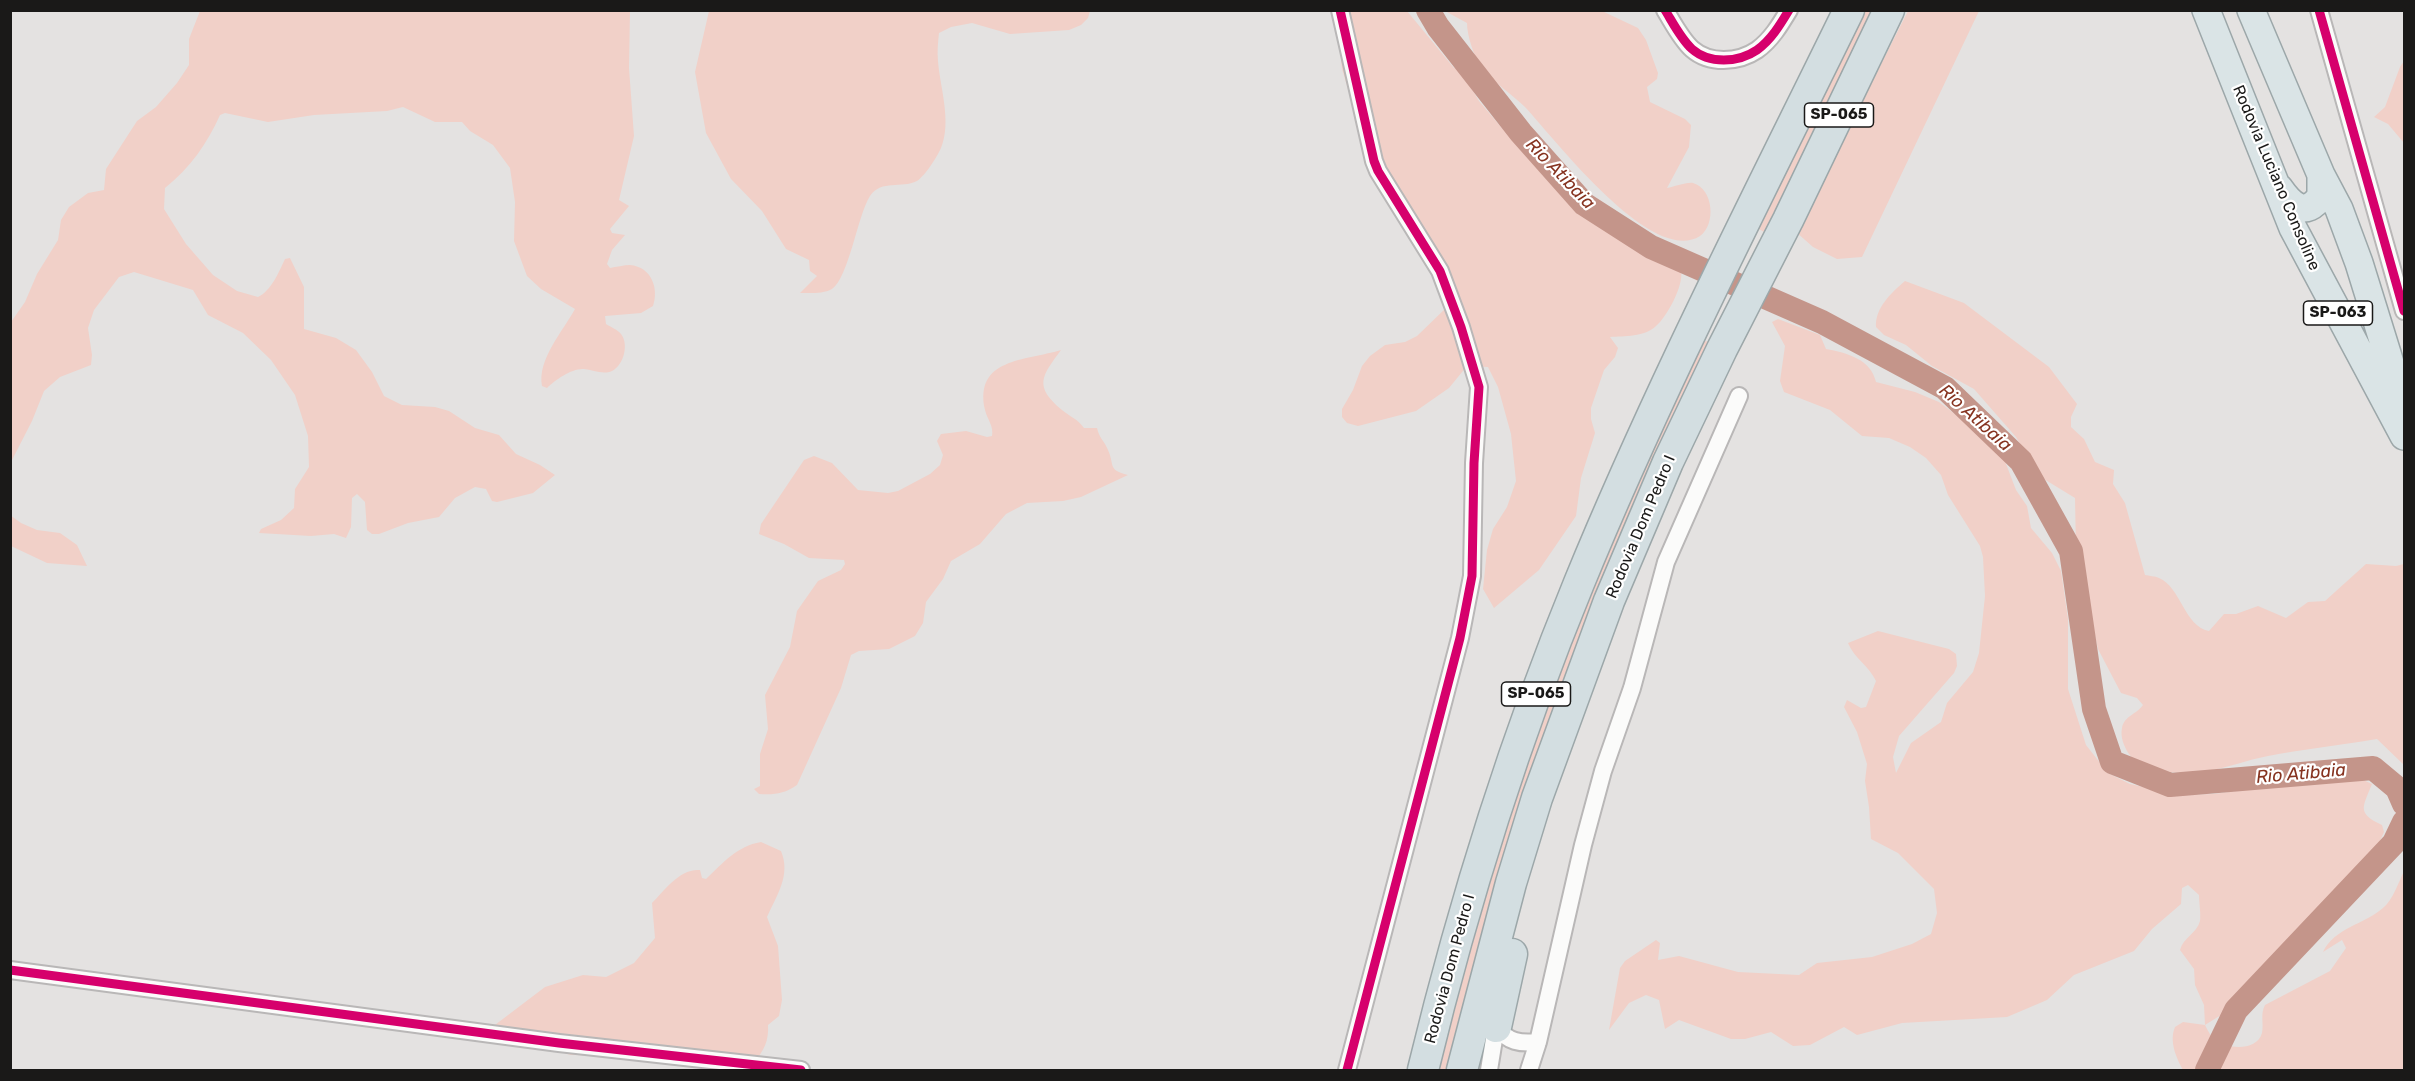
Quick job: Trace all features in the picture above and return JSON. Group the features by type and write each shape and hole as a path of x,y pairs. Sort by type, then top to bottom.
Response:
{"highway":[{"path":"1802,106 1810,70 1831,10"},
{"name":"Rodovia Dom Pedro I","path":"1423,1071 1438,1007 1478,867 1524,724 1578,585 1617,492 1690,332 1849,10"},
{"name":"Rodovia Dom Pedro I","path":"1462,1071 1511,883 1537,798 1578,684 1636,536 1722,349 1788,220 1889,10"},
{"name":"Rodovia Luciano Consoline","path":"2206,10 2293,228 2404,436"},
{"name":"SP-063","path":"2251,10 2321,175 2338,209 2359,263 2404,408"},
{"path":"2278,187 2294,205 2304,208 2311,206 2321,196 2321,175"},
{"path":"1496,1027 1527,885 1578,684"},
{"path":"1407,1071 1438,1007"}],"street":[{"path":"1340,10 1374,161 1440,271 1461,327 1479,387 1474,463 1472,576 1457,649 1347,1071"},
{"path":"1665,10 1690,47 1711,60 1722,60 1742,57 1757,50 1777,31 1789,10"},
{"path":"2319,10 2404,311"},
{"path":"1529,1071 1538,1042 1583,845 1603,771 1632,688 1666,562 1739,396"},
{"path":"10,970 559,1043 801,1071"},
{"path":"1496,1027 1505,1037 1515,1042 1538,1042"},
{"path":"1489,1071 1496,1027"}],"shaded area":[{"path":"709,10 1090,11 1088,18 1081,25 1069,30 1010,34 972,23 951,27 939,33 938,58 945,127 939,152 927,171 917,181 886,186 870,196 848,260 838,282 832,289 800,293 817,276 810,271 809,260 786,249 762,211 731,179 706,133 695,72"},
{"path":"200,11 630,11 629,68 634,136 619,200 629,206 610,229 612,233 625,235 612,250 607,264 610,268 630,265 644,270 652,280 655,299 653,306 641,313 605,316 606,324 620,333 625,343 620,364 612,371 574,370 547,388 542,386 541,376 547,356 575,309 541,289 527,276 514,241 515,202 510,168 493,145 470,131 462,122 435,122 403,107 387,111 314,115 268,122 225,113 220,115 190,164 165,188 164,209 186,244 213,275 237,291 258,297 271,286 285,259 290,258 304,287 304,329 336,338 356,350 372,372 384,396 402,405 435,407 449,411 475,428 499,435 516,454 555,475 533,493 497,502 492,501 486,489 475,487 455,498 439,517 408,523 379,534 372,534 367,530 365,502 357,494 352,498 351,527 346,538 334,534 311,536 259,533 261,529 281,520 294,508 295,489 309,467 308,436 295,395 271,360 243,333 208,315 193,290 134,272 119,277 94,310 88,328 92,355 91,365 60,377 44,391 11,462 11,322 25,302 37,274 58,240 61,220 69,207 88,193 104,190 106,169 137,121 156,107 189,65 189,39"},
{"path":"1336,11 1407,11 1454,68 1460,69 1479,101 1501,127 1527,154 1566,182 1600,224 1648,254 1681,271 1680,284 1674,300 1656,326 1640,334 1610,337 1618,348 1615,357 1604,370 1591,408 1595,433 1581,478 1576,516 1539,570 1494,608 1483,589 1487,550 1493,529 1507,507 1516,481 1511,434 1498,387 1488,367 1467,366 1449,388 1416,411 1358,426 1347,423 1342,417 1342,409 1353,390 1362,366 1370,356 1385,345 1405,342 1417,336 1448,306 1447,294 1361,132 1342,69"},
{"path":"1445,11 1602,11 1638,28 1646,40 1658,73 1657,79 1647,87 1650,102 1685,119 1691,125 1689,147 1667,188 1693,183 1705,192 1709,200 1710,216 1705,231 1700,236 1680,241 1656,233 1631,217 1605,195 1525,107 1481,67 1473,52 1467,23"},
{"path":"1861,11 1878,11 1768,234 1755,227"},
{"path":"1908,11 1979,11 1862,257 1837,259 1813,247 1796,232"},
{"path":"2404,61 2404,143 2388,124 2374,117 2385,107"},
{"path":"1905,281 1964,303 2049,367 2077,404 2071,417 2071,427 2084,439 2095,462 2114,470 2113,484 2125,503 2145,575 2157,577 2173,589 2188,614 2201,628 2209,631 2224,614 2236,614 2258,606 2286,618 2308,602 2325,601 2366,564 2396,566 2404,564 2404,765 2377,739 2295,751 2197,772 2153,769 2135,760 2129,754 2122,738 2123,724 2143,705 2137,698 2121,693 2098,649 2076,551 2075,498 2039,476 2016,437 1974,389 1932,366 1906,345 1884,335 1876,327 1881,307"},
{"path":"1778,319 1820,335 1826,349 1857,358 1869,368 1876,382 1915,392 1939,402 1980,433 2003,456 2016,490 2027,506 2031,528 2052,553 2061,571 2068,619 2068,689 2086,745 2108,773 2130,784 2179,795 2214,794 2333,777 2361,779 2372,784 2364,804 2365,813 2382,825 2384,832 2375,852 2286,951 2251,982 2221,1015 2205,1025 2204,1005 2195,985 2194,969 2180,950 2200,921 2199,895 2188,885 2182,888 2181,904 2152,929 2134,951 2074,975 2047,1000 2007,1017 1902,1023 1857,1035 1844,1027 1810,1045 1793,1046 1771,1032 1745,1039 1731,1039 1679,1020 1665,1029 1659,1000 1646,995 1629,1003 1609,1030 1620,968 1625,961 1656,940 1660,943 1658,960 1679,956 1738,972 1799,975 1817,963 1872,957 1912,944 1931,934 1937,913 1934,889 1898,853 1871,839 1865,781 1867,764 1857,732 1844,707 1847,700 1861,708 1866,707 1876,681 1848,643 1878,631 1949,649 1956,654 1957,666 1954,673 1899,736 1893,757 1896,773 1911,743 1941,722 1947,703 1973,672 1979,653 1985,596 1983,557 1980,546 1948,495 1941,475 1926,458 1910,447 1889,438 1862,436 1830,410 1784,392 1780,381 1785,346 1772,322"},
{"path":"1698,340 1716,343 1453,1070 1434,1070 1454,992 1546,691"},
{"path":"1061,350 1045,374 1044,387 1047,394 1053,402 1084,428 1097,428 1114,469 1128,475 1081,497 1063,501 1027,503 1006,514 980,544 951,561 943,579 926,602 923,623 915,636 889,649 859,651 851,655 841,688 797,785 779,793 759,794 754,789 760,786 760,754 768,729 765,695 790,647 797,611 818,581 841,570 845,564 844,560 809,558 784,544 759,534 761,524 804,460 814,456 832,463 858,490 888,493 898,491 930,474 940,465 943,455 937,441 941,434 966,431 987,437 992,436 985,410 984,393 987,380 995,371 1018,360"},
{"path":"10,515 37,530 60,533 77,545 87,566 47,563 11,546"},
{"path":"761,842 781,851 784,860 782,885 767,917 778,946 782,1000 779,1016 768,1025 765,1045 754,1063 653,1056 571,1055 487,1031 545,987 583,975 606,977 634,963 655,938 652,903 667,887 679,876 693,870 700,870 702,878 706,879 738,851"},
{"path":"2404,871 2404,1070 2183,1070 2173,1043 2175,1027 2183,1022 2205,1025 2213,1038 2222,1044 2242,1047 2255,1043 2262,1033 2265,1005 2330,971 2346,948 2342,940 2323,952 2328,944 2334,937 2376,914 2387,905"}],"waterway":[{"name":"Rio Atibaia","path":"1428,10 1438,27 1521,133 1584,204 1651,247 1822,322 1945,388 2021,461 2071,551 2094,709 2112,762 2170,785 2373,768 2397,788 2404,804"},
{"name":"Rio Atibaia","path":"2207,1070 2236,1010 2394,843 2404,822"}],"cycle path":[{"path":"1340,10 1374,161 1440,271 1461,327 1479,387 1474,463 1472,576 1460,638 1347,1070"},
{"path":"1665,10 1692,49 1707,57 1724,60 1741,57 1757,50 1771,37 1789,10"},
{"path":"2319,10 2404,311"},
{"path":"10,970 559,1043 801,1070"}]}
